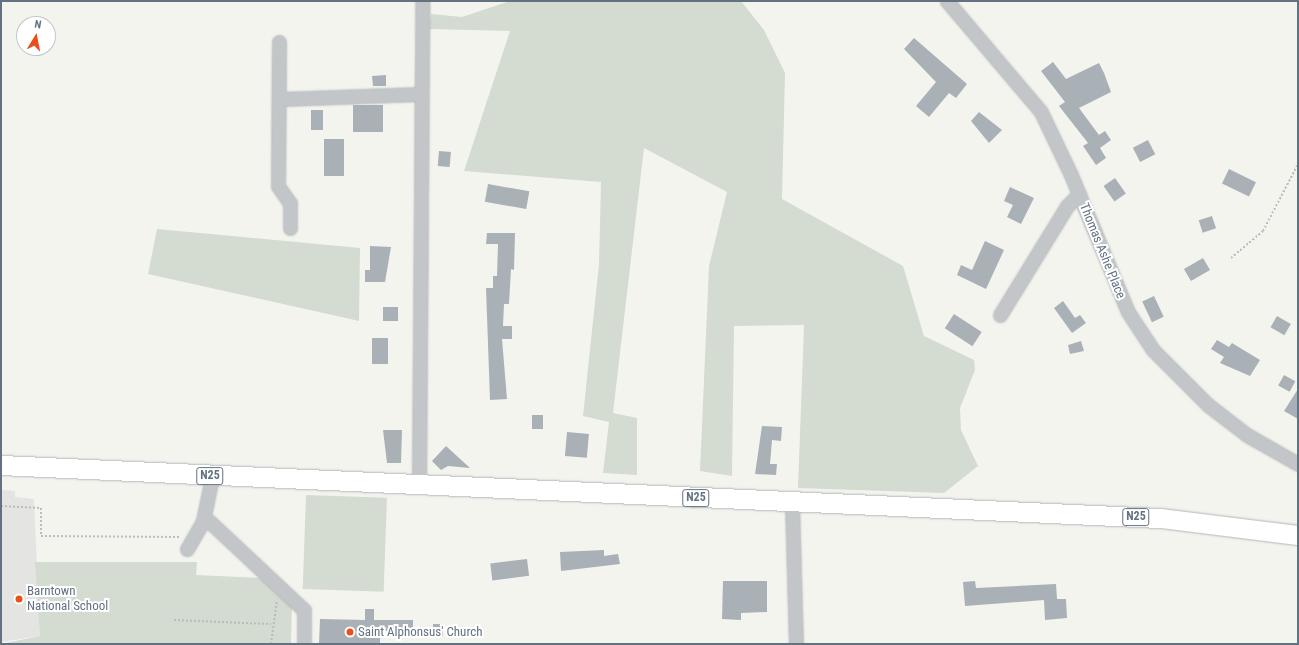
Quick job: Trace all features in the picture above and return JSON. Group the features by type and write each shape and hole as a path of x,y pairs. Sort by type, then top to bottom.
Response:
{"highway":[{"name":"N25","path":"1,464 212,476 792,504 1161,518 1298,535"}],"street":[{"path":"419,485 422,1"},
{"name":"Thomas Ashe Place","path":"947,1 1040,112 1079,194 1128,312 1154,350 1208,405 1247,435 1298,464"},
{"path":"279,42 280,99 278,186 290,203 290,228"},
{"path":"280,99 421,94"},
{"path":"1000,315 1067,206 1079,194"},
{"path":"188,549 203,520 212,476"},
{"path":"792,504 796,644"},
{"path":"203,520 210,522 279,590 304,610 304,644"}],"path":[{"path":"1231,258 1262,231 1298,164"},
{"path":"1,506 41,508 42,536 182,537 188,549"},
{"path":"271,644 272,624 279,590"},
{"path":"174,620 272,624"}],"shaded area":[{"path":"510,1 741,1 764,30 785,73 782,199 903,266 924,336 974,360 975,370 960,408 961,430 978,466 944,493 798,488 804,325 734,326 732,476 700,471 709,266 727,192 644,148 613,413 637,418 637,475 603,473 609,422 583,416 599,264 601,182 464,171 510,31 429,29 431,14 462,17"},
{"path":"157,229 360,248 359,321 148,274"},
{"name":"Barntown National School","path":"1,490 15,491 15,497 34,499 40,636 1,642"},
{"path":"306,495 387,498 384,592 303,589"},
{"path":"35,562 197,562 196,575 259,578 292,600 291,644 1,644 40,636"}],"building":[{"path":"914,38 967,84 956,98 949,93 929,117 916,106 936,82 904,49"},
{"path":"1053,62 1066,79 1099,63 1104,73 1111,92 1079,108 1099,135 1105,131 1111,140 1100,148 1106,158 1096,165 1083,146 1088,143 1059,106 1065,102 1041,71"},
{"path":"386,75 386,86 373,86 372,76"},
{"path":"353,105 383,105 383,132 353,132"},
{"path":"311,110 323,110 323,130 311,130"},
{"path":"979,112 1002,130 989,143 971,121"},
{"path":"324,139 344,139 344,176 324,176"},
{"path":"1148,140 1155,154 1140,162 1133,148"},
{"path":"439,151 451,152 450,167 438,166"},
{"path":"1229,169 1256,182 1249,197 1222,183"},
{"path":"1115,178 1126,194 1114,202 1104,186"},
{"path":"488,184 529,191 526,209 485,202"},
{"path":"1010,187 1034,198 1021,224 1007,217 1013,205 1004,201"},
{"path":"1212,216 1216,228 1203,233 1199,220"},
{"path":"487,233 515,233 514,270 511,269 509,304 504,304 503,326 512,326 512,339 502,339 507,399 490,400 486,288 493,288 493,276 497,276 498,244 486,244"},
{"path":"985,241 1004,250 986,289 957,275 961,265 972,270"},
{"path":"370,246 391,247 385,282 365,282 365,270 370,270"},
{"path":"1203,258 1210,270 1191,281 1184,269"},
{"path":"1154,296 1164,317 1152,322 1142,301"},
{"path":"1063,301 1075,318 1080,315 1086,323 1072,333 1054,308"},
{"path":"383,307 398,307 398,321 383,321"},
{"path":"954,314 982,332 972,346 945,328"},
{"path":"1277,316 1291,324 1284,335 1270,327"},
{"path":"372,338 388,338 388,364 372,364"},
{"path":"1217,340 1229,347 1232,343 1260,360 1250,376 1220,363 1224,357 1211,349"},
{"path":"1081,341 1084,351 1070,354 1068,345"},
{"path":"1284,375 1295,381 1290,392 1278,385"},
{"path":"1298,389 1298,419 1284,411"},
{"path":"532,415 543,415 543,429 532,429"},
{"path":"762,426 782,427 781,441 772,440 770,464 777,464 776,475 755,474"},
{"path":"383,430 402,430 401,463 387,463"},
{"path":"567,432 589,434 587,458 565,456"},
{"path":"446,446 470,468 448,466 441,470 432,461"},
{"path":"604,550 604,556 618,554 620,564 561,571 560,552"},
{"path":"527,559 529,576 492,580 490,564"},
{"path":"723,581 767,581 767,612 741,613 741,620 722,619"},
{"path":"975,581 976,588 1056,584 1057,599 1066,599 1067,618 1045,620 1044,600 965,606 963,582"},
{"name":"Saint Alphonsus' Church","path":"365,609 374,609 374,620 413,620 413,631 380,631 380,644 319,644 320,619 365,620"},
{"path":"433,624 443,624 443,636 433,636"}],"place":[{"name":"Barntown National School","path":"19,599"},
{"name":"Saint Alphonsus' Church","path":"350,632"}]}
